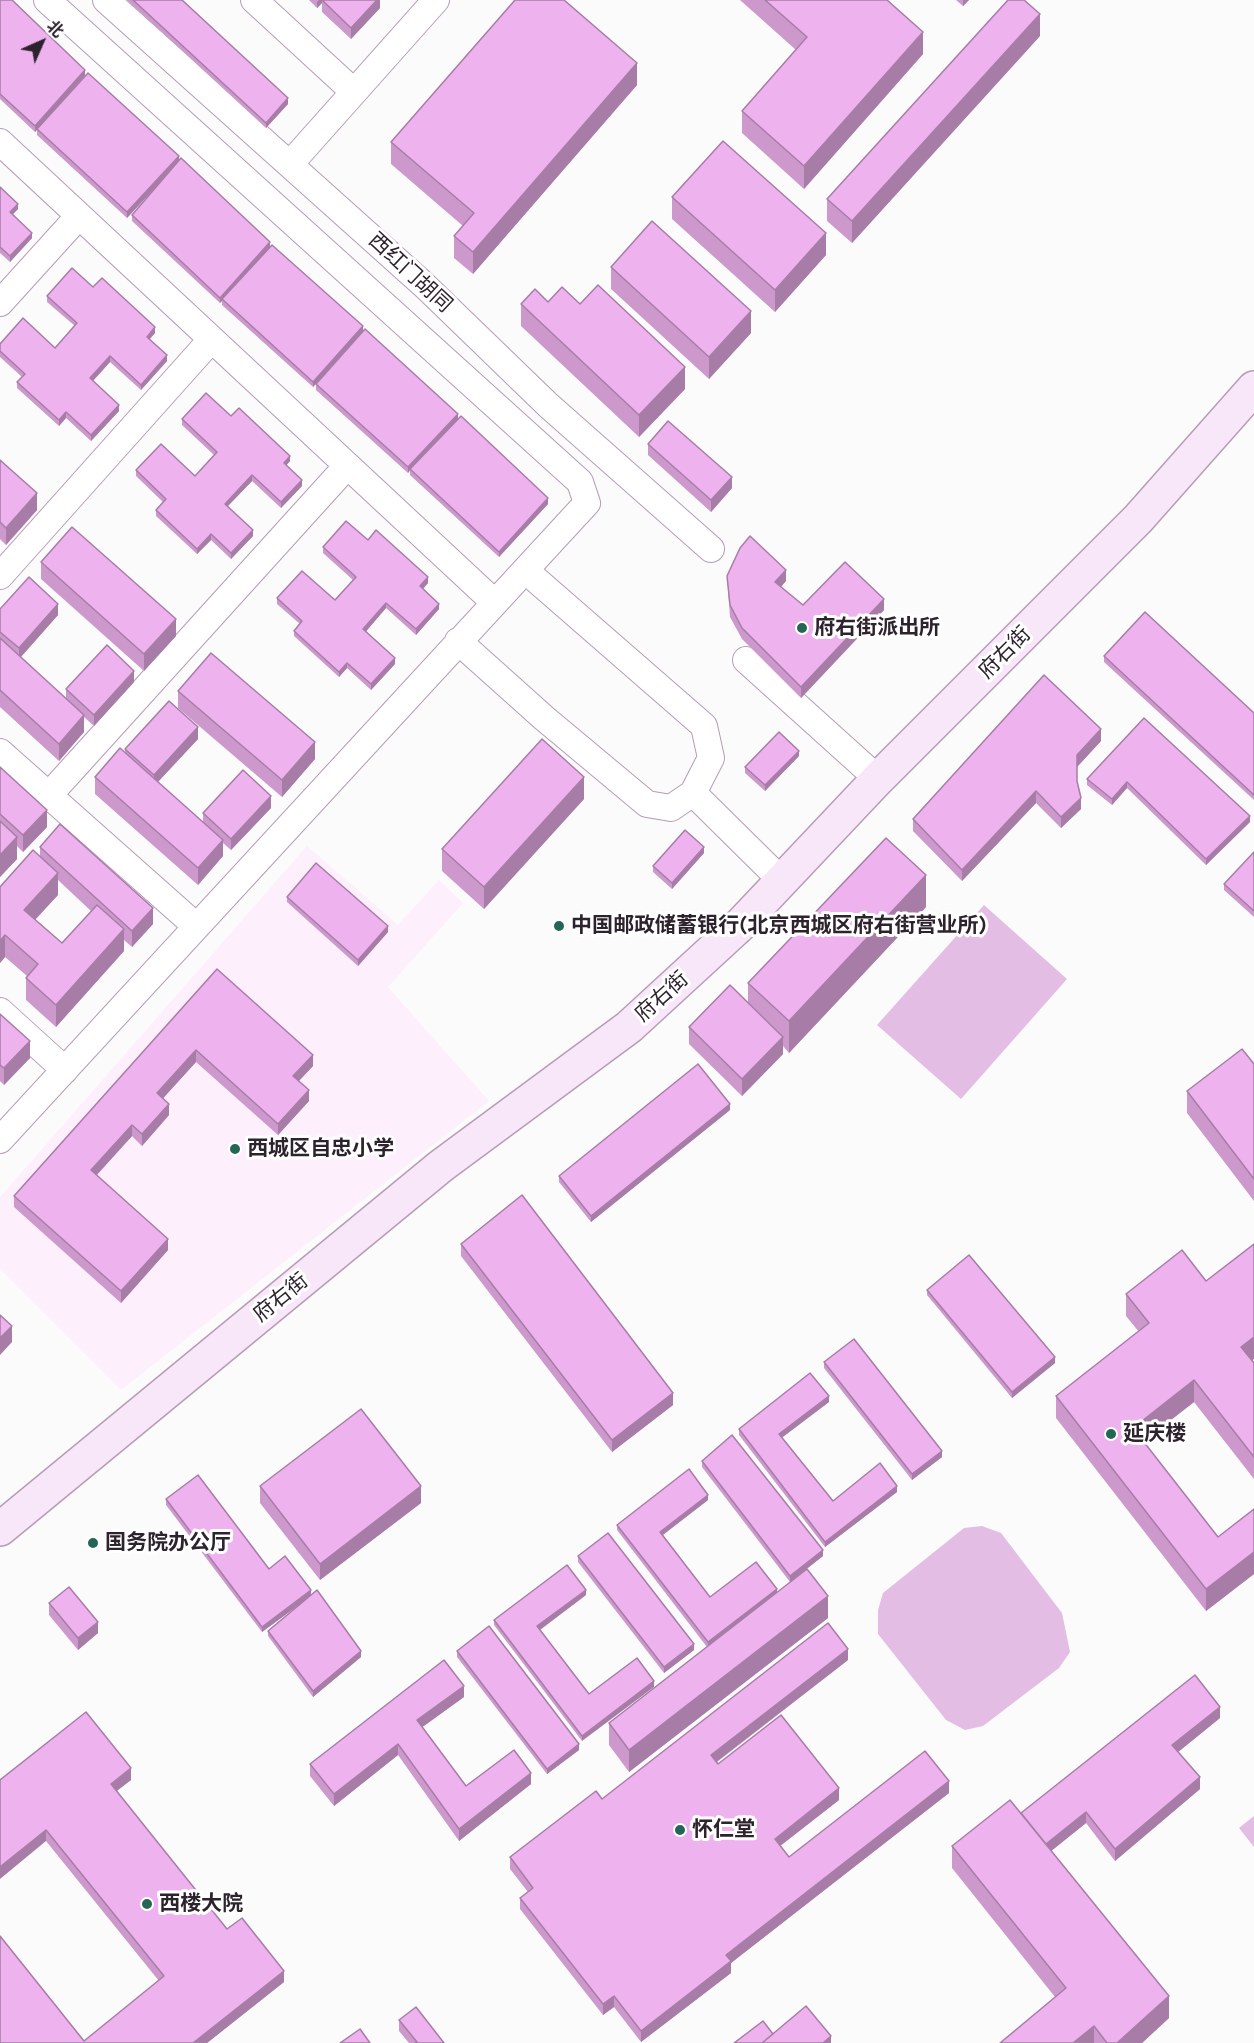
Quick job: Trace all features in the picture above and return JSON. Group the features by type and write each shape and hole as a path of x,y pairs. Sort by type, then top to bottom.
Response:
{"main road":[{"name":"府右街","path":"0,1529 441,1166 629,1027 740,925 878,779 1138,519 1254,388"}],"street":[{"path":"0,1140 494,602 526,571 586,503 580,482 47,0"},
{"name":"西红门胡同","path":"106,0 424,285 548,405 711,549"},
{"path":"254,0 353,91"},
{"path":"290,164 436,0"},
{"path":"0,142 494,602"},
{"path":"0,303 78,217"},
{"path":"0,576 211,340"},
{"path":"49,795 347,466"},
{"path":"458,641 647,804 671,808 693,793 711,758 704,726 526,571"},
{"path":"746,660 878,779"},
{"path":"0,752 196,926"},
{"path":"693,793 783,881"},
{"path":"0,1011 65,1070"}],"shaded area":[{"name":"西城区自忠小学","path":"307,846 398,925 439,880 463,903 388,987 489,1101 121,1390 0,1269 0,1197"},
{"path":"984,905 1067,979 961,1099 877,1025"},
{"path":"982,1526 1001,1533 1062,1613 1070,1652 1059,1668 983,1726 965,1730 946,1720 878,1634 878,1610 883,1593 964,1528"},
{"path":"1254,1816 1254,1847 1239,1828"}],"building":[{"path":"0,0 12,0 85,70 35,126 0,94"},
{"path":"133,0 182,0 288,98 266,123"},
{"path":"322,0 377,0 351,28"},
{"path":"515,0 564,0 637,63 473,252 454,236 474,213 391,142"},
{"path":"765,0 887,0 923,32 804,166 742,111 807,37"},
{"path":"1008,0 1024,0 1040,14 852,221 827,199"},
{"path":"88,73 179,156 127,212 37,129"},
{"path":"723,141 826,233 775,290 672,197"},
{"path":"181,158 270,242 220,298 132,215"},
{"path":"0,187 18,204 10,212 32,233 10,256 0,247"},
{"path":"652,221 751,311 709,357 611,267"},
{"path":"272,245 363,326 313,382 222,299"},
{"path":"72,268 93,287 102,278 155,327 147,337 167,355 141,385 110,356 90,378 119,405 91,435 66,412 59,420 17,382 25,374 0,351 0,344 23,318 55,348 77,323 47,296"},
{"path":"598,285 685,367 639,415 521,304 535,289 548,302 562,287 580,304"},
{"path":"365,329 458,414 408,467 316,384"},
{"path":"206,393 231,416 239,408 290,456 284,463 302,480 281,502 252,475 225,504 253,530 231,553 211,534 197,549 156,510 166,499 136,470 161,444 195,476 217,452 182,419"},
{"path":"461,416 548,498 499,552 410,469"},
{"path":"668,421 732,477 711,500 648,444"},
{"path":"0,460 37,493 6,528 0,522"},
{"path":"346,521 368,540 376,530 428,577 420,586 439,604 416,629 386,603 363,629 395,658 371,684 347,663 339,672 294,631 302,621 277,598 302,571 335,600 356,577 323,547"},
{"path":"72,527 176,619 144,654 41,562"},
{"name":"府右街派出所","path":"750,536 786,570 775,582 803,605 845,562 884,599 801,687 742,628 730,605 727,576 740,548"},
{"path":"29,577 58,604 19,648 0,632 0,609"},
{"path":"1145,612 1254,713 1254,795 1104,656"},
{"path":"0,638 84,715 59,744 0,690"},
{"path":"107,645 134,671 94,715 66,689"},
{"path":"211,653 315,742 282,780 178,691"},
{"path":"1044,675 1101,729 1077,755 1077,781 1081,798 1061,817 1036,791 962,870 913,819"},
{"path":"169,701 198,727 154,775 125,749"},
{"path":"1144,718 1250,816 1206,859 1127,782 1112,799 1087,779"},
{"path":"779,732 799,751 765,785 745,767"},
{"path":"542,739 584,777 484,887 442,849"},
{"path":"120,748 223,840 198,868 95,777"},
{"path":"0,767 47,810 23,835 0,814"},
{"path":"243,770 271,796 231,839 203,813"},
{"path":"0,821 17,837 0,855"},
{"path":"60,824 153,908 132,931 40,847"},
{"path":"685,830 704,847 672,883 653,866"},
{"path":"886,838 926,875 789,1021 748,983"},
{"path":"33,850 58,873 24,910 62,943 97,905 124,929 56,1005 26,978 38,964 5,935 0,941 0,887"},
{"path":"1254,852 1254,911 1224,884"},
{"path":"316,863 388,926 358,960 287,897"},
{"path":"217,969 313,1055 293,1076 309,1090 278,1124 196,1050 157,1093 169,1104 142,1134 132,1125 91,1170 168,1239 121,1291 14,1196"},
{"path":"730,985 783,1037 742,1079 689,1027"},
{"path":"0,1014 30,1041 4,1068 0,1065"},
{"path":"1242,1049 1254,1064 1254,1179 1187,1091"},
{"path":"698,1064 730,1104 591,1216 559,1176"},
{"path":"522,1195 673,1393 612,1440 461,1244"},
{"name":"延庆楼","path":"1254,1244 1254,1337 1241,1347 1254,1363 1254,1457 1194,1380 1133,1428 1218,1537 1254,1509 1254,1552 1206,1589 1056,1396 1149,1323 1126,1294 1182,1250 1206,1281"},
{"path":"969,1255 1055,1357 1012,1392 927,1290"},
{"path":"0,1315 12,1326 0,1338"},
{"path":"854,1339 942,1451 912,1474 824,1362"},
{"path":"810,1373 829,1396 779,1434 833,1501 880,1463 897,1486 825,1542 739,1429"},
{"path":"361,1409 421,1486 320,1564 260,1486"},
{"path":"732,1435 823,1550 790,1576 702,1461"},
{"path":"689,1469 708,1495 660,1532 710,1597 756,1562 777,1589 708,1642 617,1525"},
{"path":"198,1475 269,1569 285,1556 311,1590 262,1627 166,1499"},
{"path":"608,1533 694,1644 664,1667 578,1556"},
{"path":"567,1565 586,1590 537,1626 589,1694 637,1658 654,1681 582,1736 494,1620"},
{"path":"807,1569 828,1596 629,1750 609,1723"},
{"path":"69,1587 98,1622 78,1638 49,1603"},
{"path":"317,1590 361,1651 313,1691 268,1631"},
{"name":"怀仁堂","path":"828,1623 848,1649 711,1755 718,1764 781,1715 839,1788 775,1839 789,1857 925,1751 949,1781 726,1955 731,1961 641,2031 614,1996 603,2004 520,1898 533,1888 510,1857 596,1791 602,1799"},
{"path":"489,1626 579,1744 547,1769 457,1651"},
{"path":"444,1660 464,1686 417,1720 466,1786 514,1750 531,1773 459,1829 398,1744 334,1794 310,1764"},
{"path":"1195,1675 1220,1707 1172,1745 1200,1777 1115,1849 1086,1812 1046,1844 1021,1813"},
{"name":"西楼大院","path":"86,1712 131,1768 111,1784 227,1929 242,1918 284,1971 193,2043 0,2043 0,1936 84,2041 164,1976 46,1830 0,1867 0,1780"},
{"path":"1010,1800 1169,1996 1117,2043 1107,2043 1094,2026 1073,2043 1000,2043 1066,1988 952,1846"},
{"path":"806,2006 831,2036 823,2043 762,2043"},
{"path":"416,2007 444,2043 415,2043 417,2042 399,2020"},
{"path":"763,2021 773,2034 762,2043 734,2043"},
{"path":"360,2029 370,2043 340,2043"}],"place":[{"name":"府右街派出所","path":"802,628"},
{"name":"中国邮政储蓄银行(北京西城区府右街营业所)","path":"559,926"},
{"name":"西城区自忠小学","path":"235,1149"},
{"name":"延庆楼","path":"1111,1434"},
{"name":"国务院办公厅","path":"93,1543"},
{"name":"怀仁堂","path":"680,1830"},
{"name":"西楼大院","path":"147,1904"}]}
